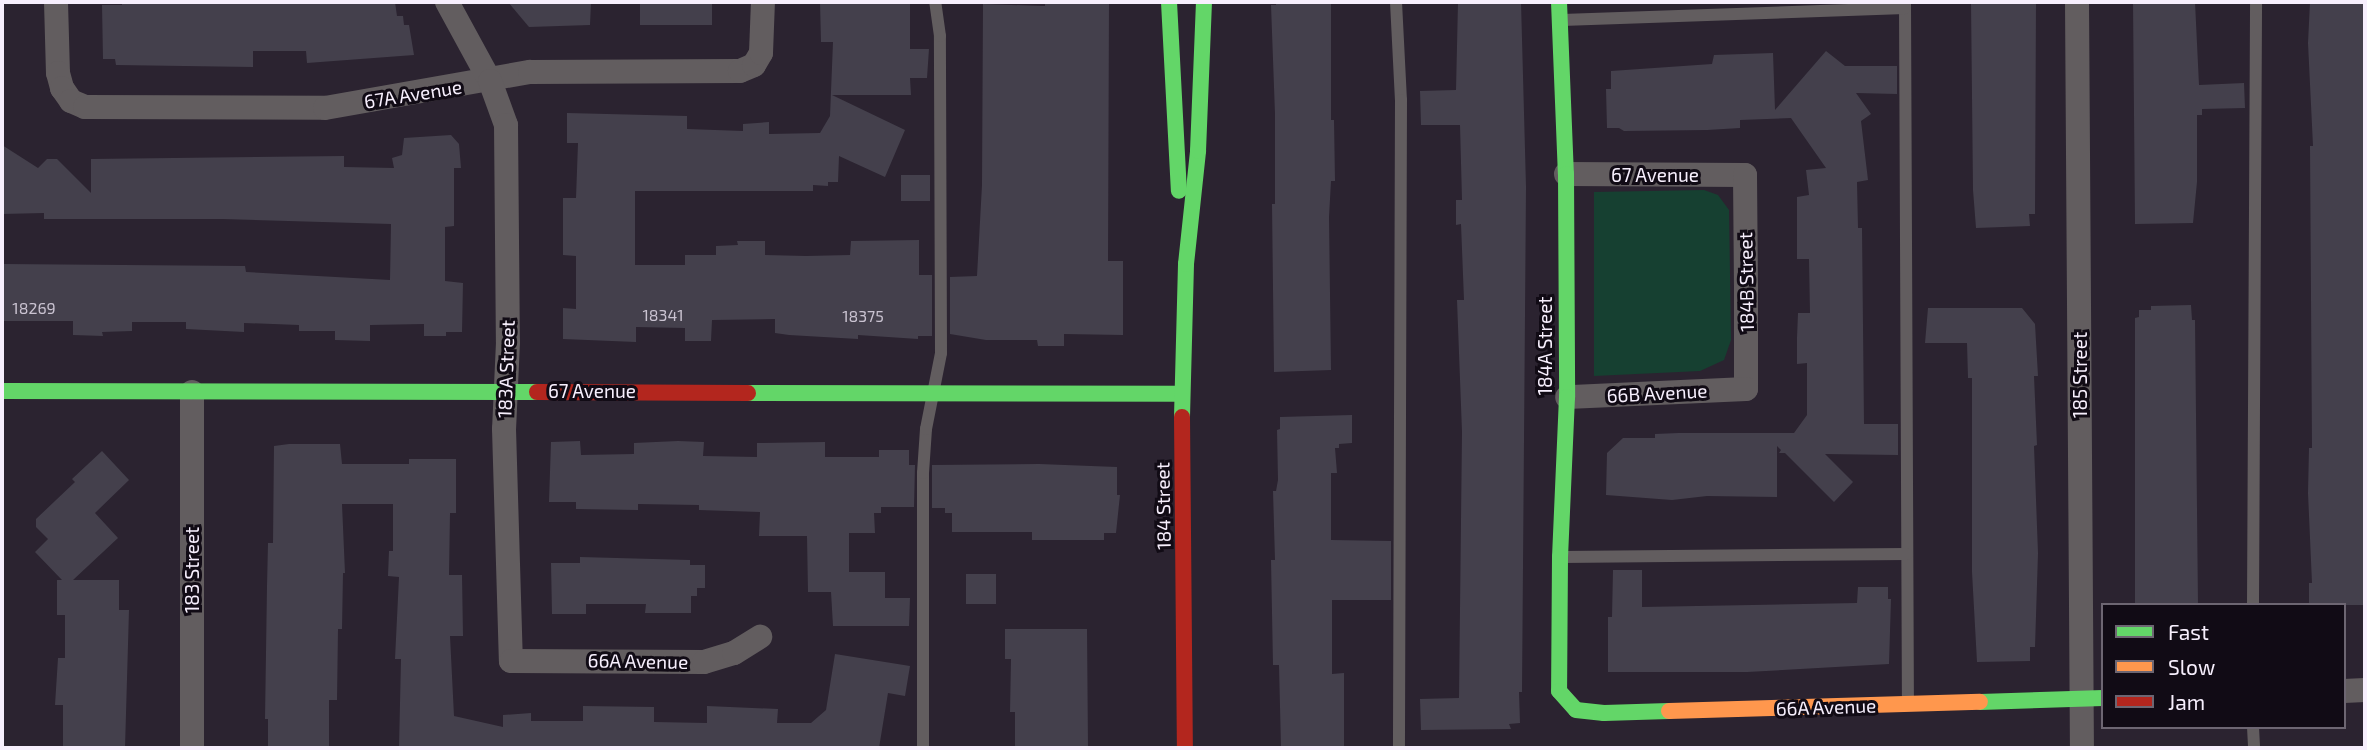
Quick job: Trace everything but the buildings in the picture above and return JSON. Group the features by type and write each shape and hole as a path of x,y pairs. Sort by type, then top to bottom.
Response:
{"street":[{"name":"67A Avenue","path":"56,2 58,73 62,88 71,101 85,107 325,108 558,70 740,71 754,65 761,53 763,2"},
{"path":"447,2 490,80"},
{"name":"184 Street","path":"1169,2 1174,138 1186,264"},
{"name":"184 Street","path":"1185,748 1182,394 1186,264 1198,151 1205,2"},
{"name":"184A Street","path":"1559,2 1566,174 1567,397 1560,557 1559,691"},
{"name":"185 Street","path":"2077,2 2093,698 2082,748"},
{"name":"183A Street","path":"490,80 503,110 507,142 504,429 511,661"},
{"name":"67 Avenue","path":"1566,174 1745,175"},
{"name":"184B Street","path":"1745,175 1746,389"},
{"name":"66B Avenue","path":"1567,397 1746,389"},
{"name":"67 Avenue","path":"2,391 1182,394"},
{"name":"183 Street","path":"192,392 192,748"},
{"name":"66A Avenue","path":"511,661 704,662 734,653 760,637"},
{"name":"66A Avenue","path":"1559,691 1576,710 1604,713 2093,698"},
{"path":"2346,691 2365,691"}],"lane":[{"path":"923,748 923,473 932,393 941,353 940,36 935,2"},
{"path":"1396,2 1401,100 1399,748"},
{"path":"2253,603 2256,2"},
{"path":"1560,20 1905,5 1908,705"},
{"path":"1560,557 1907,554"},
{"path":"2253,729 2254,748"}],"green space":[{"path":"1704,190 1718,195 1729,210 1731,340 1724,360 1700,371 1594,376 1594,192"}],"traffic: fast":[{"path":"1169,2 1179,191"},
{"path":"1182,417 1186,264 1198,151 1204,2"},
{"path":"1559,2 1566,174 1567,397 1560,557 1559,691 1576,710 1604,713 1669,711"},
{"path":"2,391 537,392"},
{"path":"748,393 1182,394"},
{"path":"1980,702 2101,698"}],"traffic: slow":[{"path":"1669,711 1980,702"}],"traffic: jam":[{"path":"537,392 748,393"},
{"path":"1182,417 1185,748"}]}
